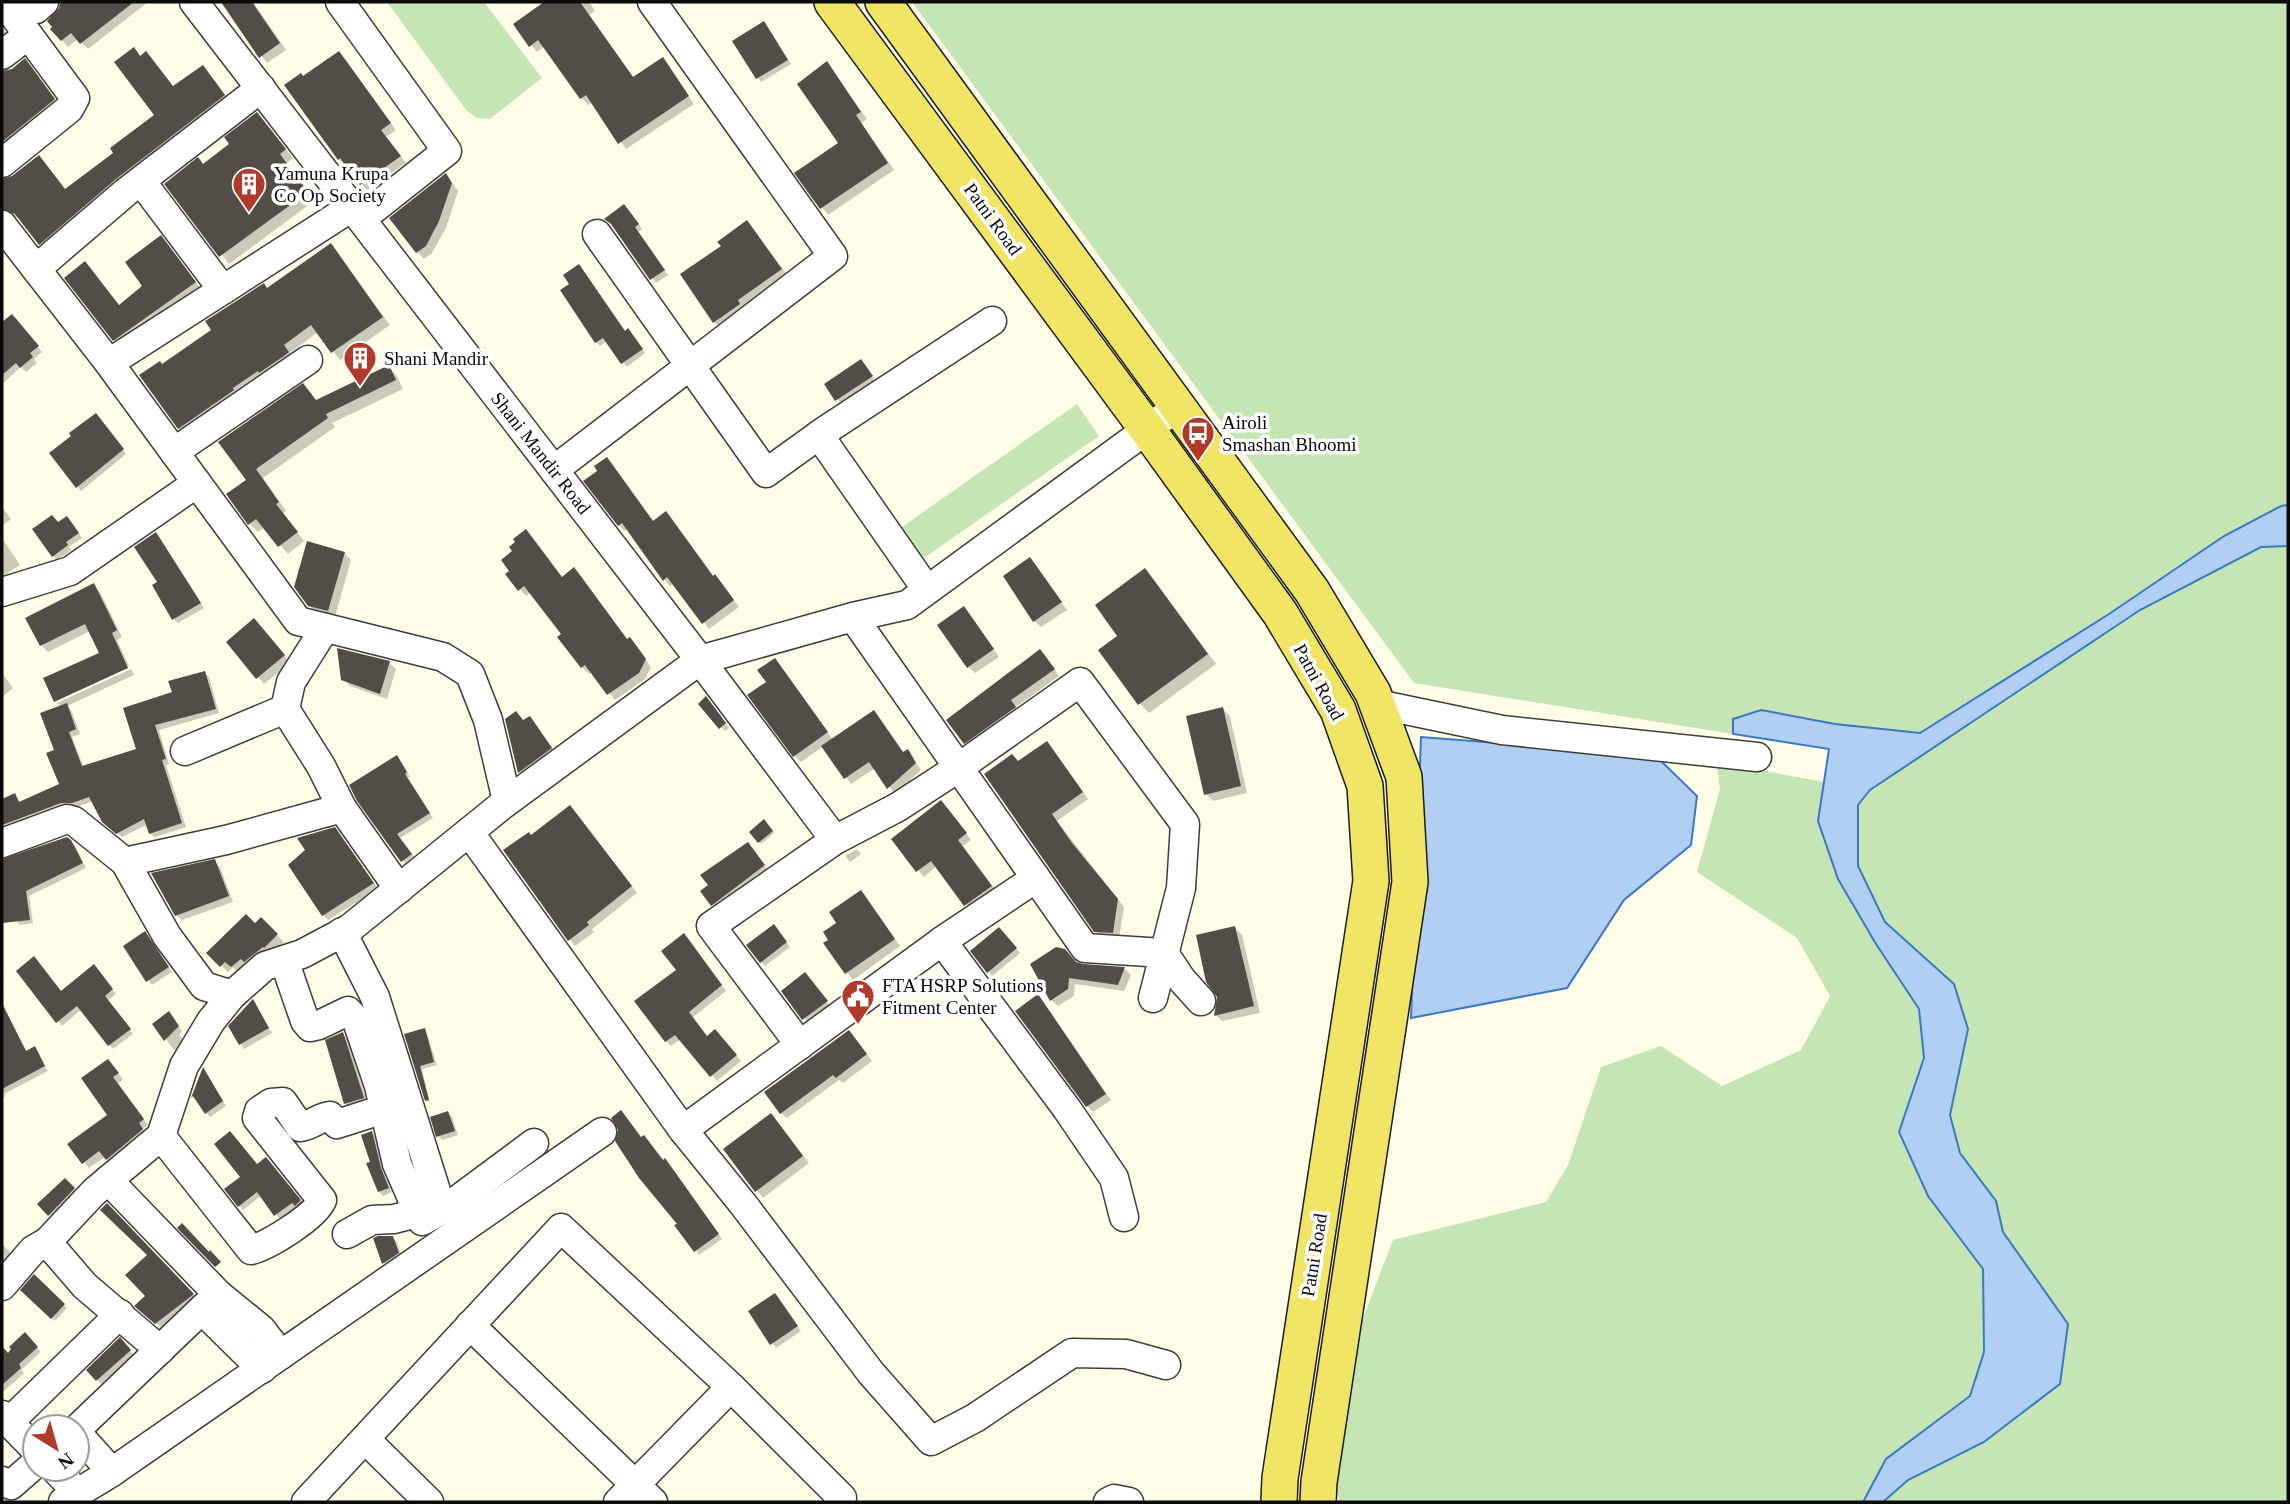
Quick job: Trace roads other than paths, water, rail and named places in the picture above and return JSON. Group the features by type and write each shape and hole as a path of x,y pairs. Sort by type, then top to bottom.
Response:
{"main road":[{"name":"Patni Road","path":"832,2 1280,613 1338,710 1365,786 1371,881 1280,1478 1279,1502"},
{"name":"Patni Road","path":"883,2 1312,591 1373,693 1404,778 1410,882 1318,1502"}],"street":[{"path":"2,163 69,110 75,98 4,2"},
{"path":"25,2 36,9 44,2"},
{"name":"Shani Mandir Road","path":"194,2 700,660 835,841"},
{"path":"109,363 223,290 357,213 447,151 340,2"},
{"path":"554,470 833,256 652,2"},
{"path":"2,55 28,35"},
{"path":"36,269 141,181 261,88"},
{"path":"141,181 223,290"},
{"path":"2,225 109,363 299,621 443,657 470,674 488,720 506,802"},
{"path":"597,233 766,472 992,321"},
{"path":"174,452 308,360"},
{"path":"2,1286 33,1250 47,1242 108,1180 161,1136 184,1066 211,1021 232,995 265,966 302,954 342,932 506,802 700,660 853,617 907,605 1179,406"},
{"path":"819,435 928,590"},
{"path":"2,592 70,571 197,483"},
{"path":"853,617 1085,948 1164,953"},
{"path":"325,628 291,682 285,709 321,766 342,808 399,889"},
{"path":"800,1045 711,926 835,841 898,807 958,768 1080,682 1185,824 1181,888 1153,998"},
{"path":"1377,704 1502,730 1757,757"},
{"path":"185,751 285,709"},
{"path":"125,862 342,808"},
{"path":"2,843 66,819 74,821 125,862 167,936 204,986 232,995"},
{"path":"469,832 683,1130 743,1204 871,1373 931,1441 975,1418 1072,1353 1126,1354 1166,1365"},
{"path":"683,1130 942,941 1036,878"},
{"path":"342,932 375,996 430,1211"},
{"path":"942,941 1067,1109 1114,1178 1124,1217"},
{"path":"1164,953 1182,980 1201,1001"},
{"path":"284,960 305,1021 310,1027 348,1011 357,1021 384,1109 397,1164 430,1211"},
{"path":"161,1136 251,1250 262,1247 315,1211 322,1200 257,1118 259,1111 271,1103 283,1102 300,1127 323,1116 330,1116 337,1124 384,1109"},
{"path":"70,1497 112,1472 602,1132"},
{"path":"347,1234 372,1220 394,1219 430,1211 534,1143"},
{"path":"108,1180 210,1302 261,1329 271,1362"},
{"path":"306,1502 561,1227 731,1387 842,1498 838,1502"},
{"path":"47,1242 85,1286 160,1350"},
{"path":"91,1417 210,1302"},
{"path":"21,1435 5,1419 120,1314"},
{"path":"470,1325 635,1496 731,1387"},
{"path":"365,1439 429,1502"},
{"path":"91,1447 112,1472"},
{"path":"2,1482 11,1485 21,1477"},
{"path":"1108,1502 1114,1499 1129,1502"}],"water":[{"path":"2288,505 2288,546 2261,547 2140,610 1870,790 1858,805 1858,866 1885,922 1954,984 1968,1029 1950,1115 1960,1153 1996,1201 2003,1232 2068,1324 2060,1384 1984,1442 1908,1480 1883,1502 1863,1502 1886,1459 1970,1396 1984,1352 1983,1269 1928,1196 1899,1132 1924,1058 1919,1009 1876,944 1838,879 1818,821 1829,749 1733,734 1733,719 1761,710 1835,724 1920,733 2109,614 2224,536 2281,506"},
{"path":"1421,737 1576,749 1660,760 1697,796 1691,845 1624,900 1567,988 1411,1018"}],"place":[{"name":"Yamuna Krupa Co Op Society","path":"249,214"},
{"name":"Shani Mandir","path":"360,388"},
{"name":"Airoli Smashan Bhoomi","path":"1198,463"},
{"name":"FTA HSRP Solutions Fitment Center","path":"858,1026"}]}
